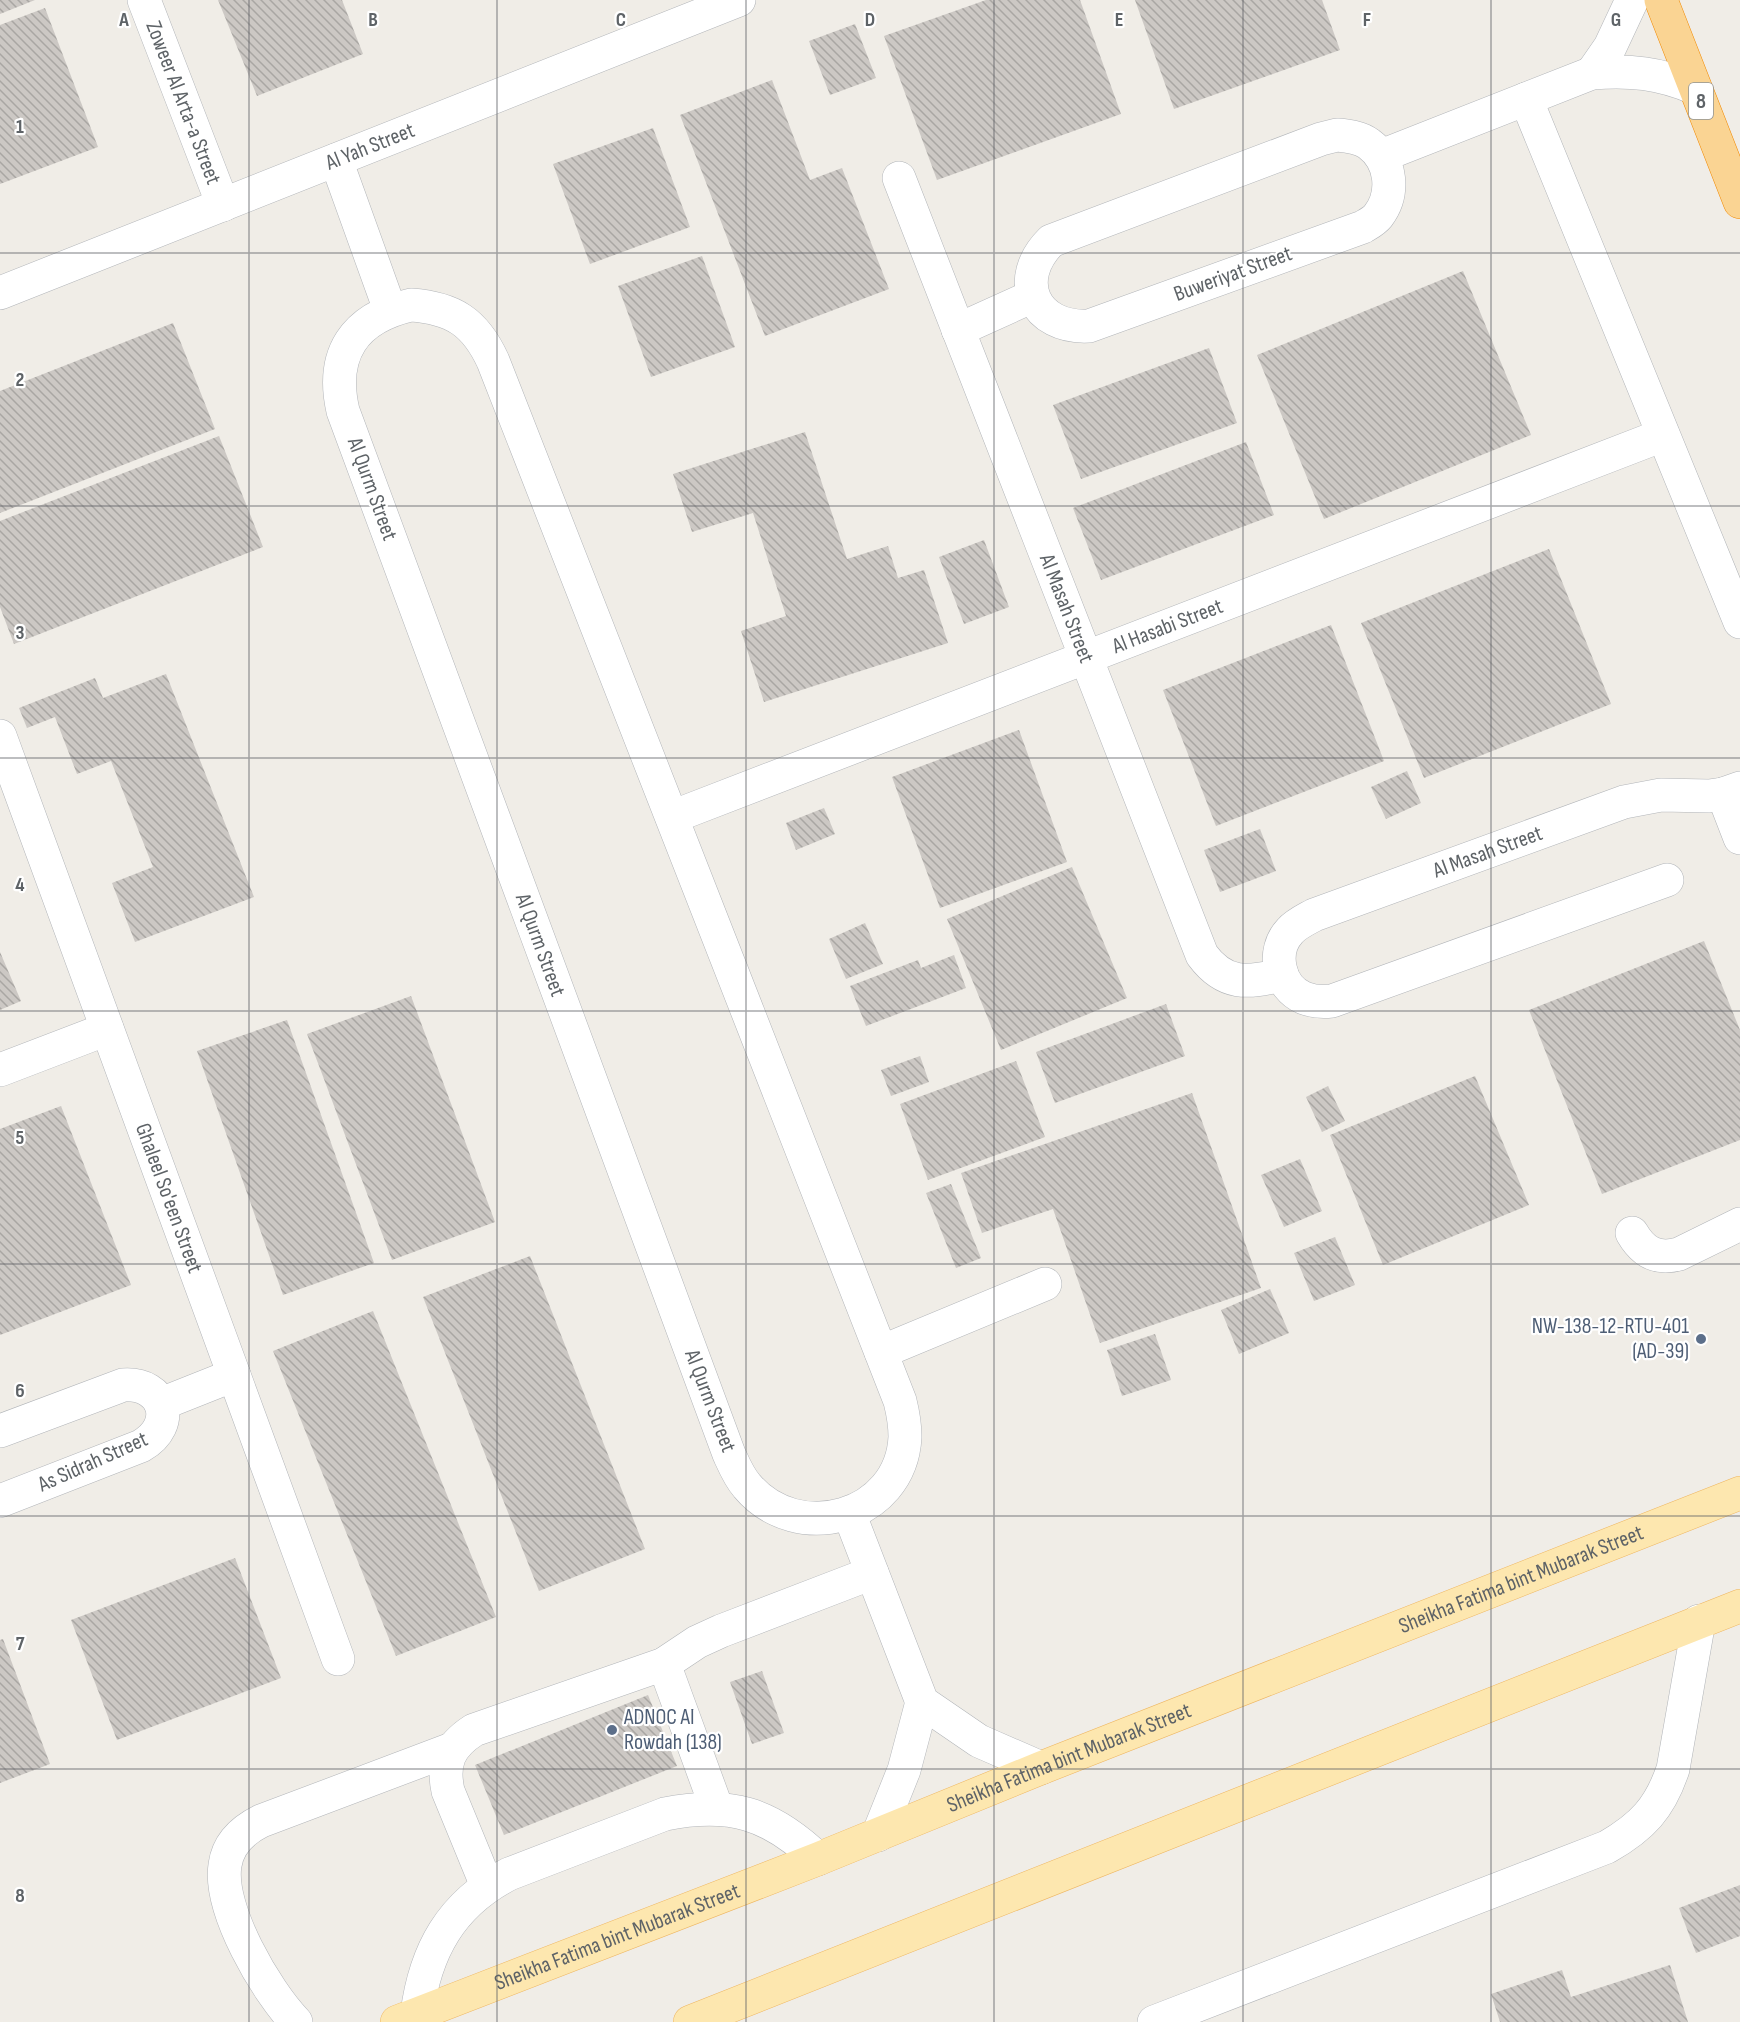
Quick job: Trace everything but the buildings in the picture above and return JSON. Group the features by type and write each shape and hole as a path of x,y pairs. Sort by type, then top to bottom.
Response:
{"highway":[{"name":"8","path":"1661,0 1740,202"}],"main road":[{"name":"Sheikha Fatima bint Mubarak Street","path":"407,2018 818,1859 1041,1768 1740,1493"},
{"path":"690,2022 1740,1606"}],"street":[{"name":"Zoweer Al Arta-a Street","path":"144,0 223,205"},
{"name":"Al Yah Street","path":"0,293 739,0"},
{"path":"1592,73 1610,47 1632,0"},
{"path":"958,330 1033,296 1031,281 1033,266 1040,252 1050,241 1321,139 1337,135 1354,137 1369,144 1381,156 1592,73 1645,72 1671,78 1695,88"},
{"path":"1526,99 1740,622"},
{"name":"Buweriyat Street","path":"1033,296 1050,318 1075,327 1089,326 1363,228 1377,218 1386,204 1390,188 1388,171 1381,156"},
{"path":"336,160 390,310"},
{"name":"Al Masah Street","path":"899,178 1202,954 1210,966 1221,974 1238,981 1256,981 1282,975 1278,961 1281,945 1289,932 1300,922 1314,915 1624,802 1661,795 1694,797 1732,791"},
{"name":"Al Qurm Street","path":"411,305 432,307 452,313 470,326 484,342 672,817 900,1401 905,1439 901,1458 893,1476 866,1504 849,1513 831,1518 812,1519 776,1510 746,1486 729,1454 342,411 338,391 345,351 356,333 372,320 390,310 411,305"},
{"name":"Al Hasabi Street","path":"672,817 1663,435"},
{"name":"Ghaleel So'een Street","path":"0,736 338,1659"},
{"path":"1732,791 1740,838"},
{"path":"1282,975 1290,988 1302,998 1317,1002 1332,1001 1667,880"},
{"path":"0,1071 107,1029"},
{"path":"1632,1233 1647,1251 1657,1256 1668,1257 1740,1224"},
{"path":"881,1352 1045,1284"},
{"name":"As Sidrah Street","path":"161,1404 234,1375"},
{"name":"As Sidrah Street","path":"0,1431 123,1385 135,1384 155,1395 161,1404 163,1417 160,1430 152,1440 141,1446 0,1501"},
{"path":"849,1513 922,1702 979,1741 1041,1768"},
{"path":"487,1886 448,1791 445,1777 446,1762 452,1749 461,1738 474,1730 664,1664 697,1642 721,1631 872,1573"},
{"path":"1154,2022 1607,1847 1626,1836 1642,1823 1656,1806 1666,1789 1673,1769 1699,1621"},
{"path":"664,1664 717,1809"},
{"path":"878,1835 904,1770 922,1702"},
{"path":"296,2022 266,1984 245,1945 233,1915 224,1883 225,1865 230,1848 248,1827 261,1821 452,1749"},
{"path":"407,2018 438,1943 456,1916 487,1886 509,1874 665,1814 691,1809 717,1809 746,1813 772,1824 797,1839 818,1859"}],"place":[{"name":"NW-138-12-RTU-401 (AD-39)","path":"1701,1339"},
{"name":"ADNOC Al Rowdah (138)","path":"612,1730"}]}
